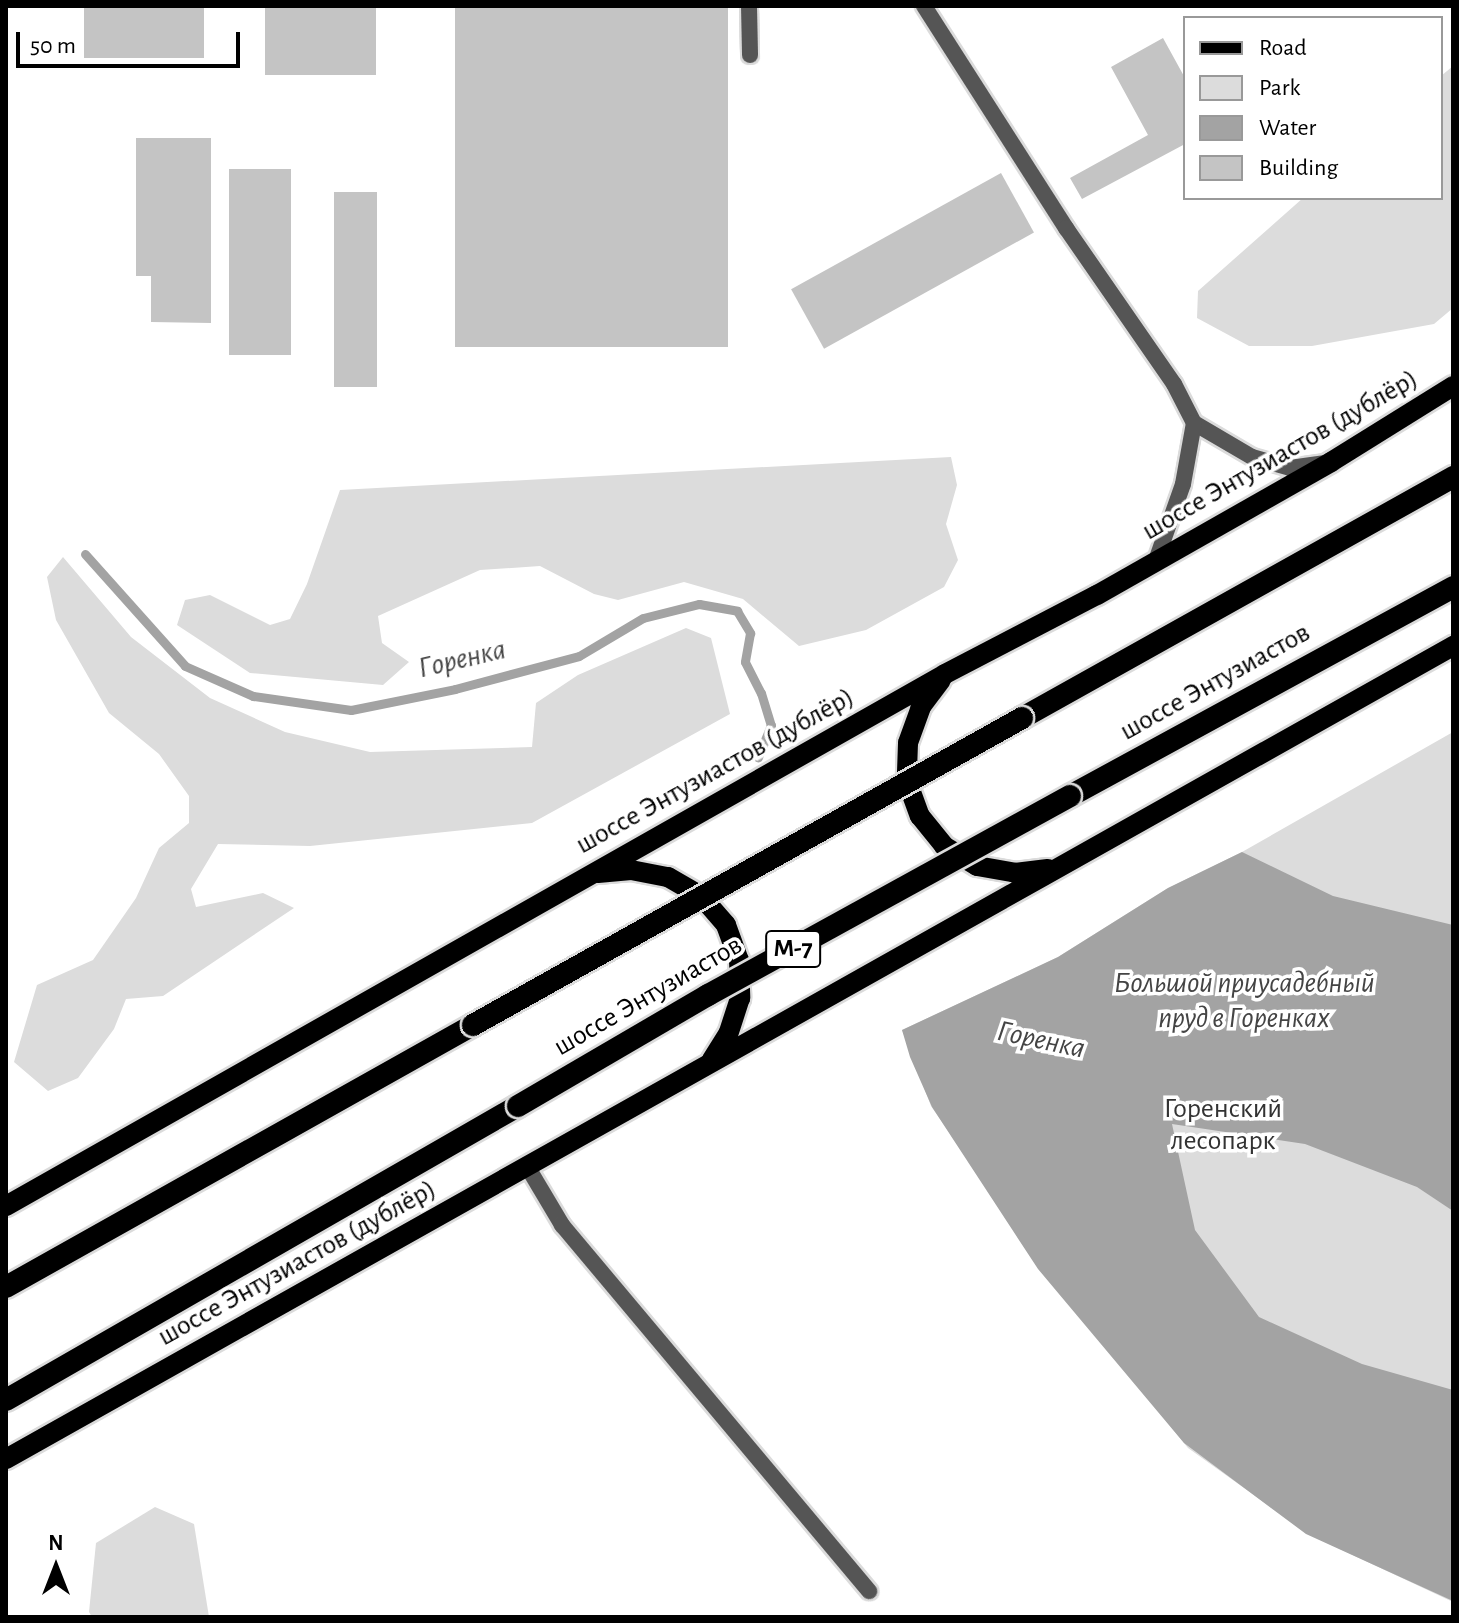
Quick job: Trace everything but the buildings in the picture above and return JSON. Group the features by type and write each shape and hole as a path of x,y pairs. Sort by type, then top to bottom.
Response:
{"highway":[{"name":"шоссе Энтузиастов","path":"6,1287 1453,477"},
{"name":"шоссе Энтузиастов","path":"6,1400 708,995 1453,587"}],"main road":[{"name":"шоссе Энтузиастов (дублёр)","path":"6,1206 945,674 1097,595 1157,558 1331,462 1453,386"},
{"name":"шоссе Энтузиастов (дублёр)","path":"6,1459 1453,646"},
{"path":"945,674 921,707 908,743 907,781 920,816 944,846 977,866 1015,873 1056,868"},
{"path":"591,873 631,870 668,877 701,896 726,925 739,960 740,998 728,1034 710,1063"}],"lane":[{"path":"749,6 750,55"},
{"path":"924,6 1066,228 1174,384 1194,423 1252,457 1290,468 1331,462"},
{"path":"1157,558 1183,484 1194,423"},
{"path":"527,1166 562,1225 869,1591"}],"green space":[{"path":"1453,66 1453,308 1434,324 1312,346 1249,346 1197,318 1198,291 1301,200 1443,200 1443,74"},
{"path":"951,457 957,485 946,524 958,560 944,587 866,630 799,646 743,599 684,582 618,600 594,594 540,566 480,570 378,616 382,643 409,662 383,685 250,673 177,625 185,600 210,595 270,625 290,619 307,584 340,490"},
{"path":"63,557 131,637 210,698 285,732 370,752 532,747 536,703 578,675 686,628 711,638 730,714 532,823 310,846 218,844 191,889 196,907 263,893 294,908 163,996 126,999 114,1029 78,1078 48,1091 14,1062 37,985 93,960 136,898 159,848 189,823 189,796 159,754 109,713 56,620 47,577"},
{"name":"Большой приусадебный пруд в Горенках","path":"1453,732 1453,1602 1310,1535 1188,1448 1043,1269 931,1106 902,1030 1058,957 1168,888 1242,852"},
{"path":"155,1507 194,1524 209,1617 92,1617 89,1612 96,1543"}],"water":[{"name":"Большой приусадебный пруд в Горенках","path":"1242,852 1333,896 1453,925 1453,1211 1417,1187 1305,1144 1172,1124 1195,1230 1259,1317 1362,1364 1453,1390 1453,1601 1306,1534 1184,1443 1038,1269 932,1107 902,1030 1058,957 1168,888"}],"waterway":[{"name":"Горенка","path":"85,554 185,666 253,696 351,710 455,689 579,656 643,618 699,604 737,611 750,633 745,662 761,693 771,725 758,757"}],"park label":[{"name":"Горенский лесопарк","path":"1223,1125"}]}
